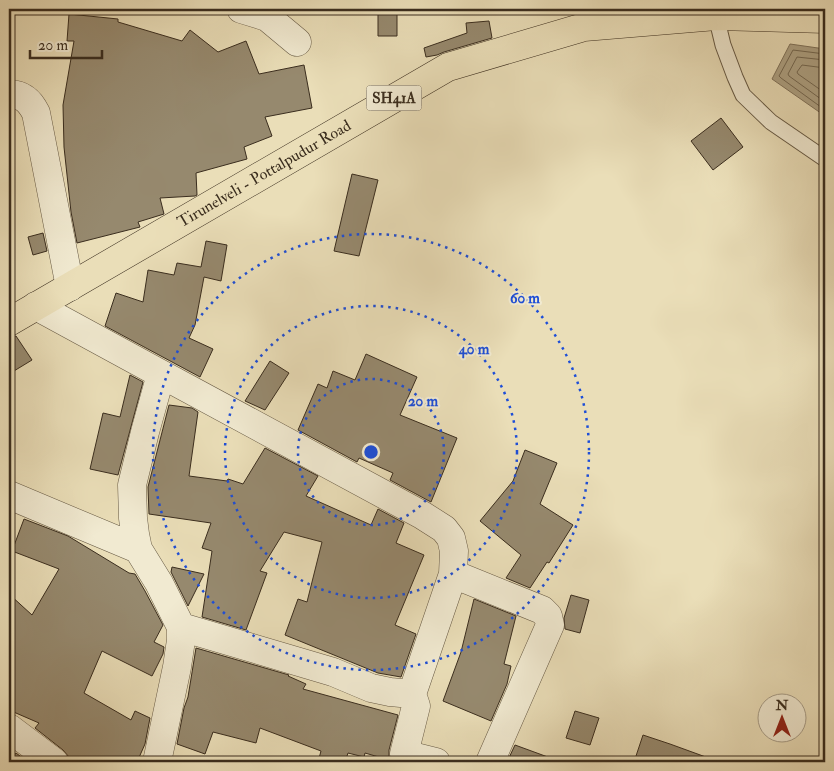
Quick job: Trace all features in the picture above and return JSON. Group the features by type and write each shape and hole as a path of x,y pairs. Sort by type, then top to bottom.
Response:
{"main road":[{"name":"Tirunelveli - Pottalpudur Road","path":"9,322 448,67 584,27 716,16 825,19"}],"street":[{"path":"240,9 268,17 297,42"},
{"path":"9,94 16,94 26,98 32,104 36,113 70,287"},
{"path":"36,306 422,515 444,529 451,538 454,551 453,574 412,694 416,706 404,754 436,762"},
{"path":"157,762 177,667 181,627 138,549 133,518 132,485 161,374"},
{"path":"9,494 138,549"},
{"path":"453,574 542,610 548,616 550,624 490,762"},
{"path":"181,627 333,672 371,688 412,694"},
{"path":"9,728 54,762"}],"lane":[{"path":"716,16 723,45 744,95 771,122 825,159"}],"water":[{"path":"790,44 825,49 825,116 772,79"}],"building":[{"path":"378,9 397,9 397,36 378,36"},
{"path":"69,14 118,19 118,22 182,41 190,30 218,52 246,41 259,74 304,65 312,108 265,117 272,136 244,147 247,159 196,173 197,195 160,198 164,214 138,222 140,227 77,243 71,212 64,147 63,105 74,41 67,41"},
{"path":"489,21 492,38 426,57 424,48 467,33 466,23"},
{"path":"721,118 743,147 713,170 691,141"},
{"path":"352,174 378,180 359,256 334,251"},
{"path":"43,233 47,251 33,255 28,237"},
{"path":"206,241 227,245 221,281 204,277 195,325 189,338 213,349 200,377 105,326 116,293 143,302 148,270 174,275 177,263 201,267"},
{"path":"16,336 32,360 9,374 9,338"},
{"path":"366,354 417,377 400,415 457,438 431,502 390,480 393,473 359,458 357,462 298,430 318,384 327,388 333,371 355,380"},
{"path":"270,361 289,373 265,410 245,401"},
{"path":"130,375 143,382 118,475 90,469 103,413 120,417"},
{"path":"169,405 192,408 198,412 189,476 227,481 228,479 243,484 265,448 318,476 306,496 371,525 378,509 404,523 396,543 424,555 395,625 416,634 401,677 378,673 285,635 298,599 307,602 322,542 284,532 260,571 267,573 246,630 202,617 212,551 202,548 211,523 149,514 148,487"},
{"path":"525,450 557,463 540,504 573,525 549,563 547,562 530,588 506,578 521,555 480,521 513,481"},
{"path":"24,519 68,536 129,573 135,574 163,625 154,642 164,647 163,654 152,676 102,651 84,693 131,720 135,711 150,718 145,744 137,762 80,762 69,757 35,728 39,723 9,710 9,594 32,615 59,569 12,551"},
{"path":"172,567 204,574 188,606 171,572"},
{"path":"571,595 589,600 580,633 565,629 564,618"},
{"path":"474,599 516,616 504,664 511,666 507,684 491,721 443,701 461,652"},
{"path":"196,648 289,675 306,684 303,689 398,715 389,750 389,760 365,753 364,757 348,753 345,762 318,762 321,751 260,728 256,743 213,732 205,754 177,744 188,697"},
{"path":"575,711 599,718 590,745 566,738"},
{"path":"643,735 714,760 714,762 634,762"},
{"path":"515,745 556,760 555,762 507,762"},
{"path":"16,753 28,762 9,762"}]}
